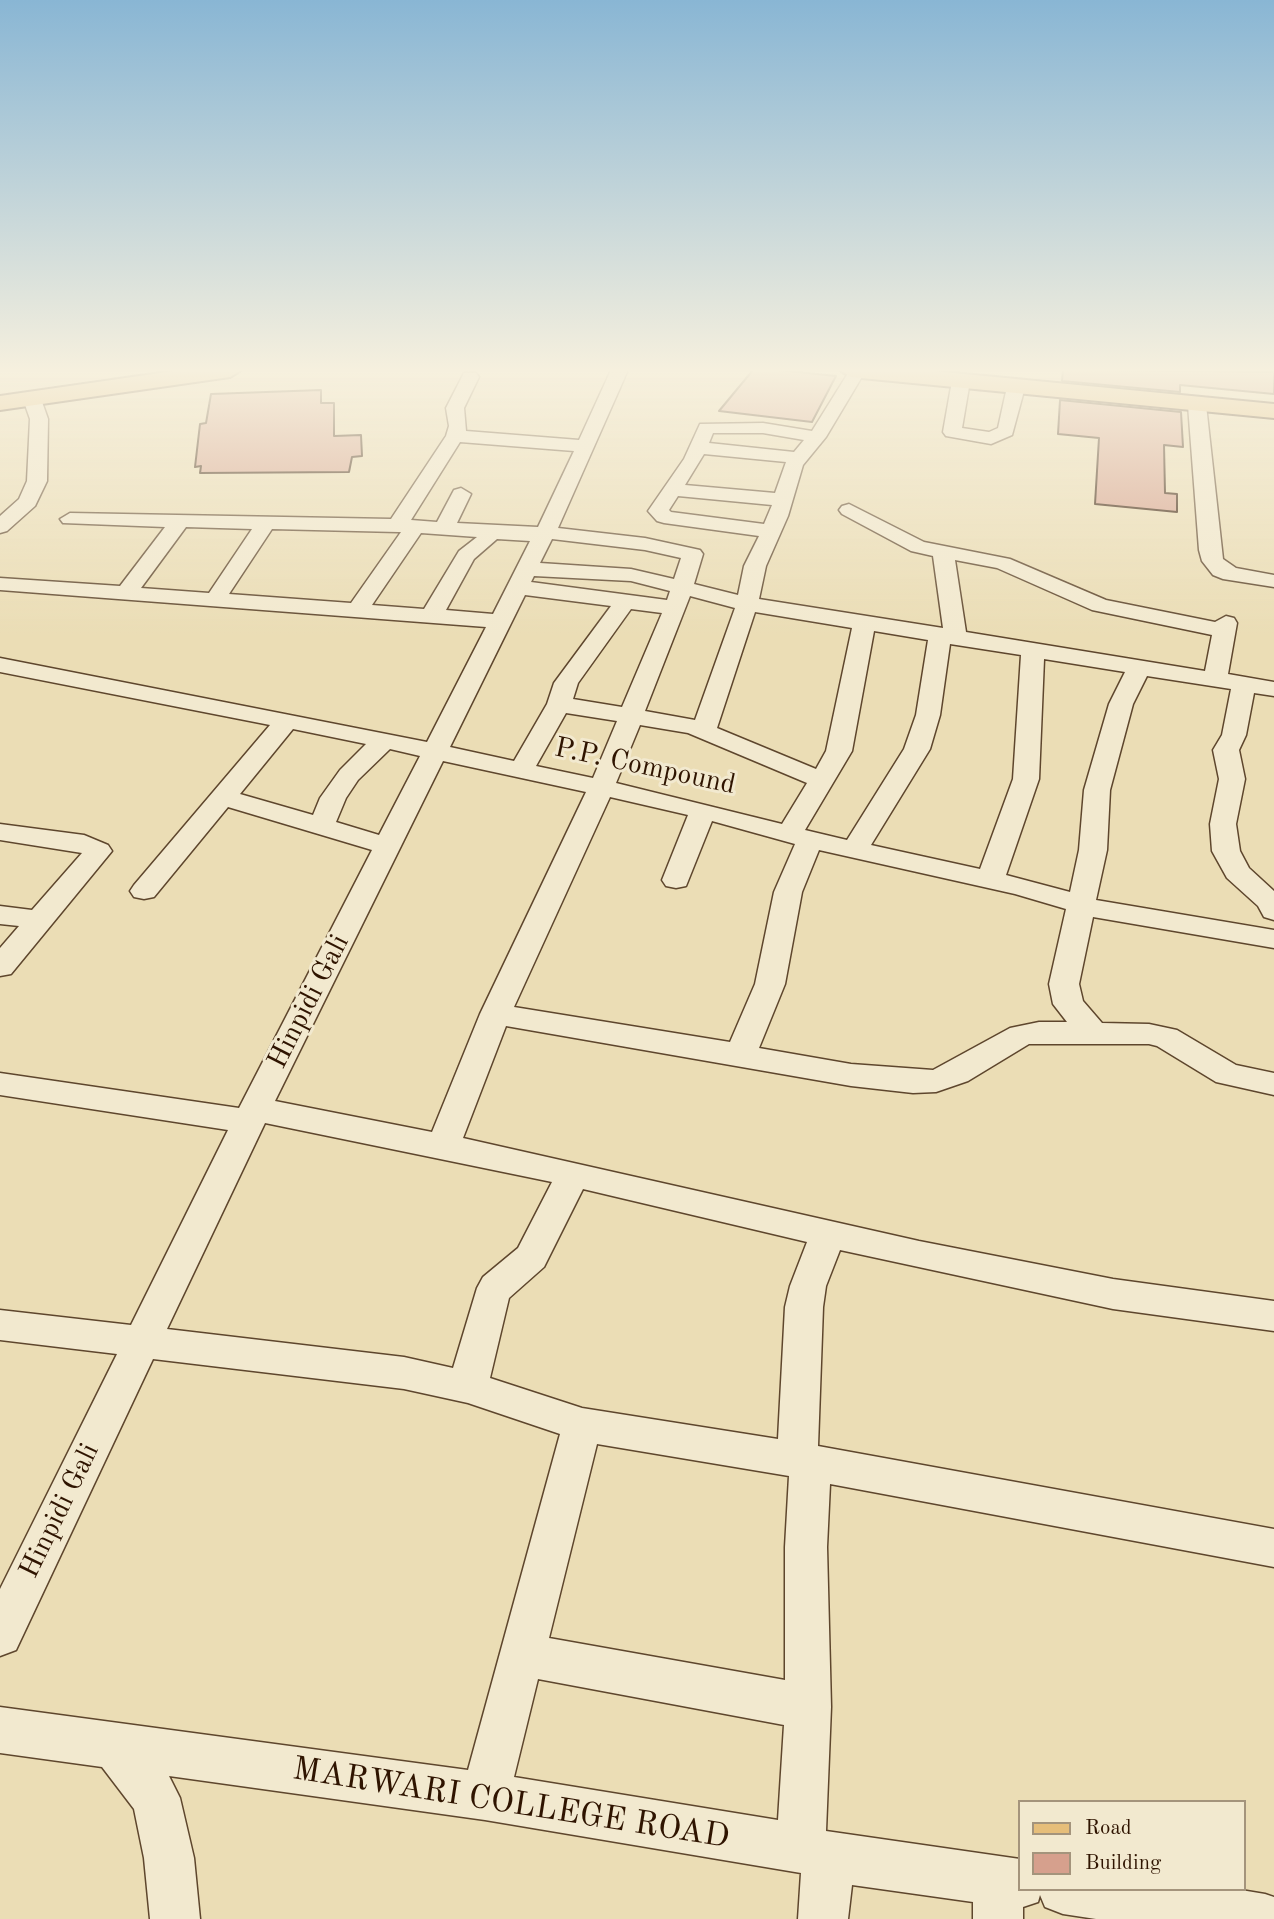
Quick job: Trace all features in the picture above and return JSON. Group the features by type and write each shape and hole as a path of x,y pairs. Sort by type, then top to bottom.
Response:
{"street":[{"path":"0,527 28,502 37,481 38,460"},
{"path":"358,609 407,526 415,494 439,460"},
{"name":"Hinpidi Gali","path":"0,1635 252,1115 437,751 578,460"},
{"path":"692,460 658,511 664,517 771,531"},
{"path":"704,730 747,604 755,566 784,500 797,460"},
{"path":"1202,460 1209,550 1213,561 1221,570 1231,574 1274,581"},
{"path":"673,490 784,500"},
{"path":"443,528 461,494"},
{"path":"849,510 910,545 1003,563 1100,605 1225,627 1215,680"},
{"path":"70,519 264,526 443,528 645,544 693,554 683,577 679,599 601,790 495,1014 443,1146"},
{"path":"125,594 178,523"},
{"path":"214,601 264,526"},
{"path":"432,615 467,555 485,541 490,532"},
{"path":"855,849 917,749 928,715 947,635 943,552"},
{"path":"521,578 631,575 679,599"},
{"path":"521,578 626,601 679,599 747,604 1274,689"},
{"path":"0,584 500,621"},
{"path":"520,772 559,704 566,683 626,601"},
{"path":"741,1054 770,984 799,837 844,734 864,622"},
{"path":"989,880 1026,779 1033,650"},
{"name":"P.P. Compound","path":"0,665 385,740 601,790 703,810 799,837 989,880 1081,906 1274,939"},
{"path":"1094,1034 1068,1004 1064,995 1093,850 1097,790 1121,704 1139,668"},
{"path":"1244,684 1234,735 1226,750 1232,779 1223,824 1226,850 1237,872 1271,903 1274,911"},
{"path":"559,704 704,730 823,781"},
{"path":"144,891 288,721"},
{"path":"322,825 333,798 349,775 385,740"},
{"path":"222,797 388,846"},
{"path":"676,880 703,810"},
{"path":"0,832 84,843 98,851 0,967"},
{"path":"0,915 39,920"},
{"path":"495,1014 741,1054 860,1077 913,1082 936,1081 957,1073 1021,1035 1039,1032 1135,1033 1166,1037 1227,1074 1274,1084"},
{"path":"0,1084 344,1124 573,1174 828,1235 1113,1294 1274,1316"},
{"path":"468,1387 490,1298 496,1287 519,1270 531,1256 573,1174"},
{"path":"822,1919 815,1853 808,1707 803,1461 804,1307 812,1274 828,1235"},
{"path":"0,1325 391,1372 468,1387 582,1426 803,1461 1274,1548"},
{"path":"485,1796 582,1426"},
{"path":"523,1655 808,1707"},
{"name":"MARWARI COLLEGE ROAD","path":"0,1730 485,1796 815,1853 1006,1894"},
{"path":"115,1746 156,1798 169,1858 175,1919"},
{"path":"1076,1891 1265,1919"}],"building":[{"path":"196,460 351,460 349,472 200,473 201,466 195,467"},
{"path":"1098,460 1164,460 1165,493 1177,494 1177,512 1095,504"}]}
